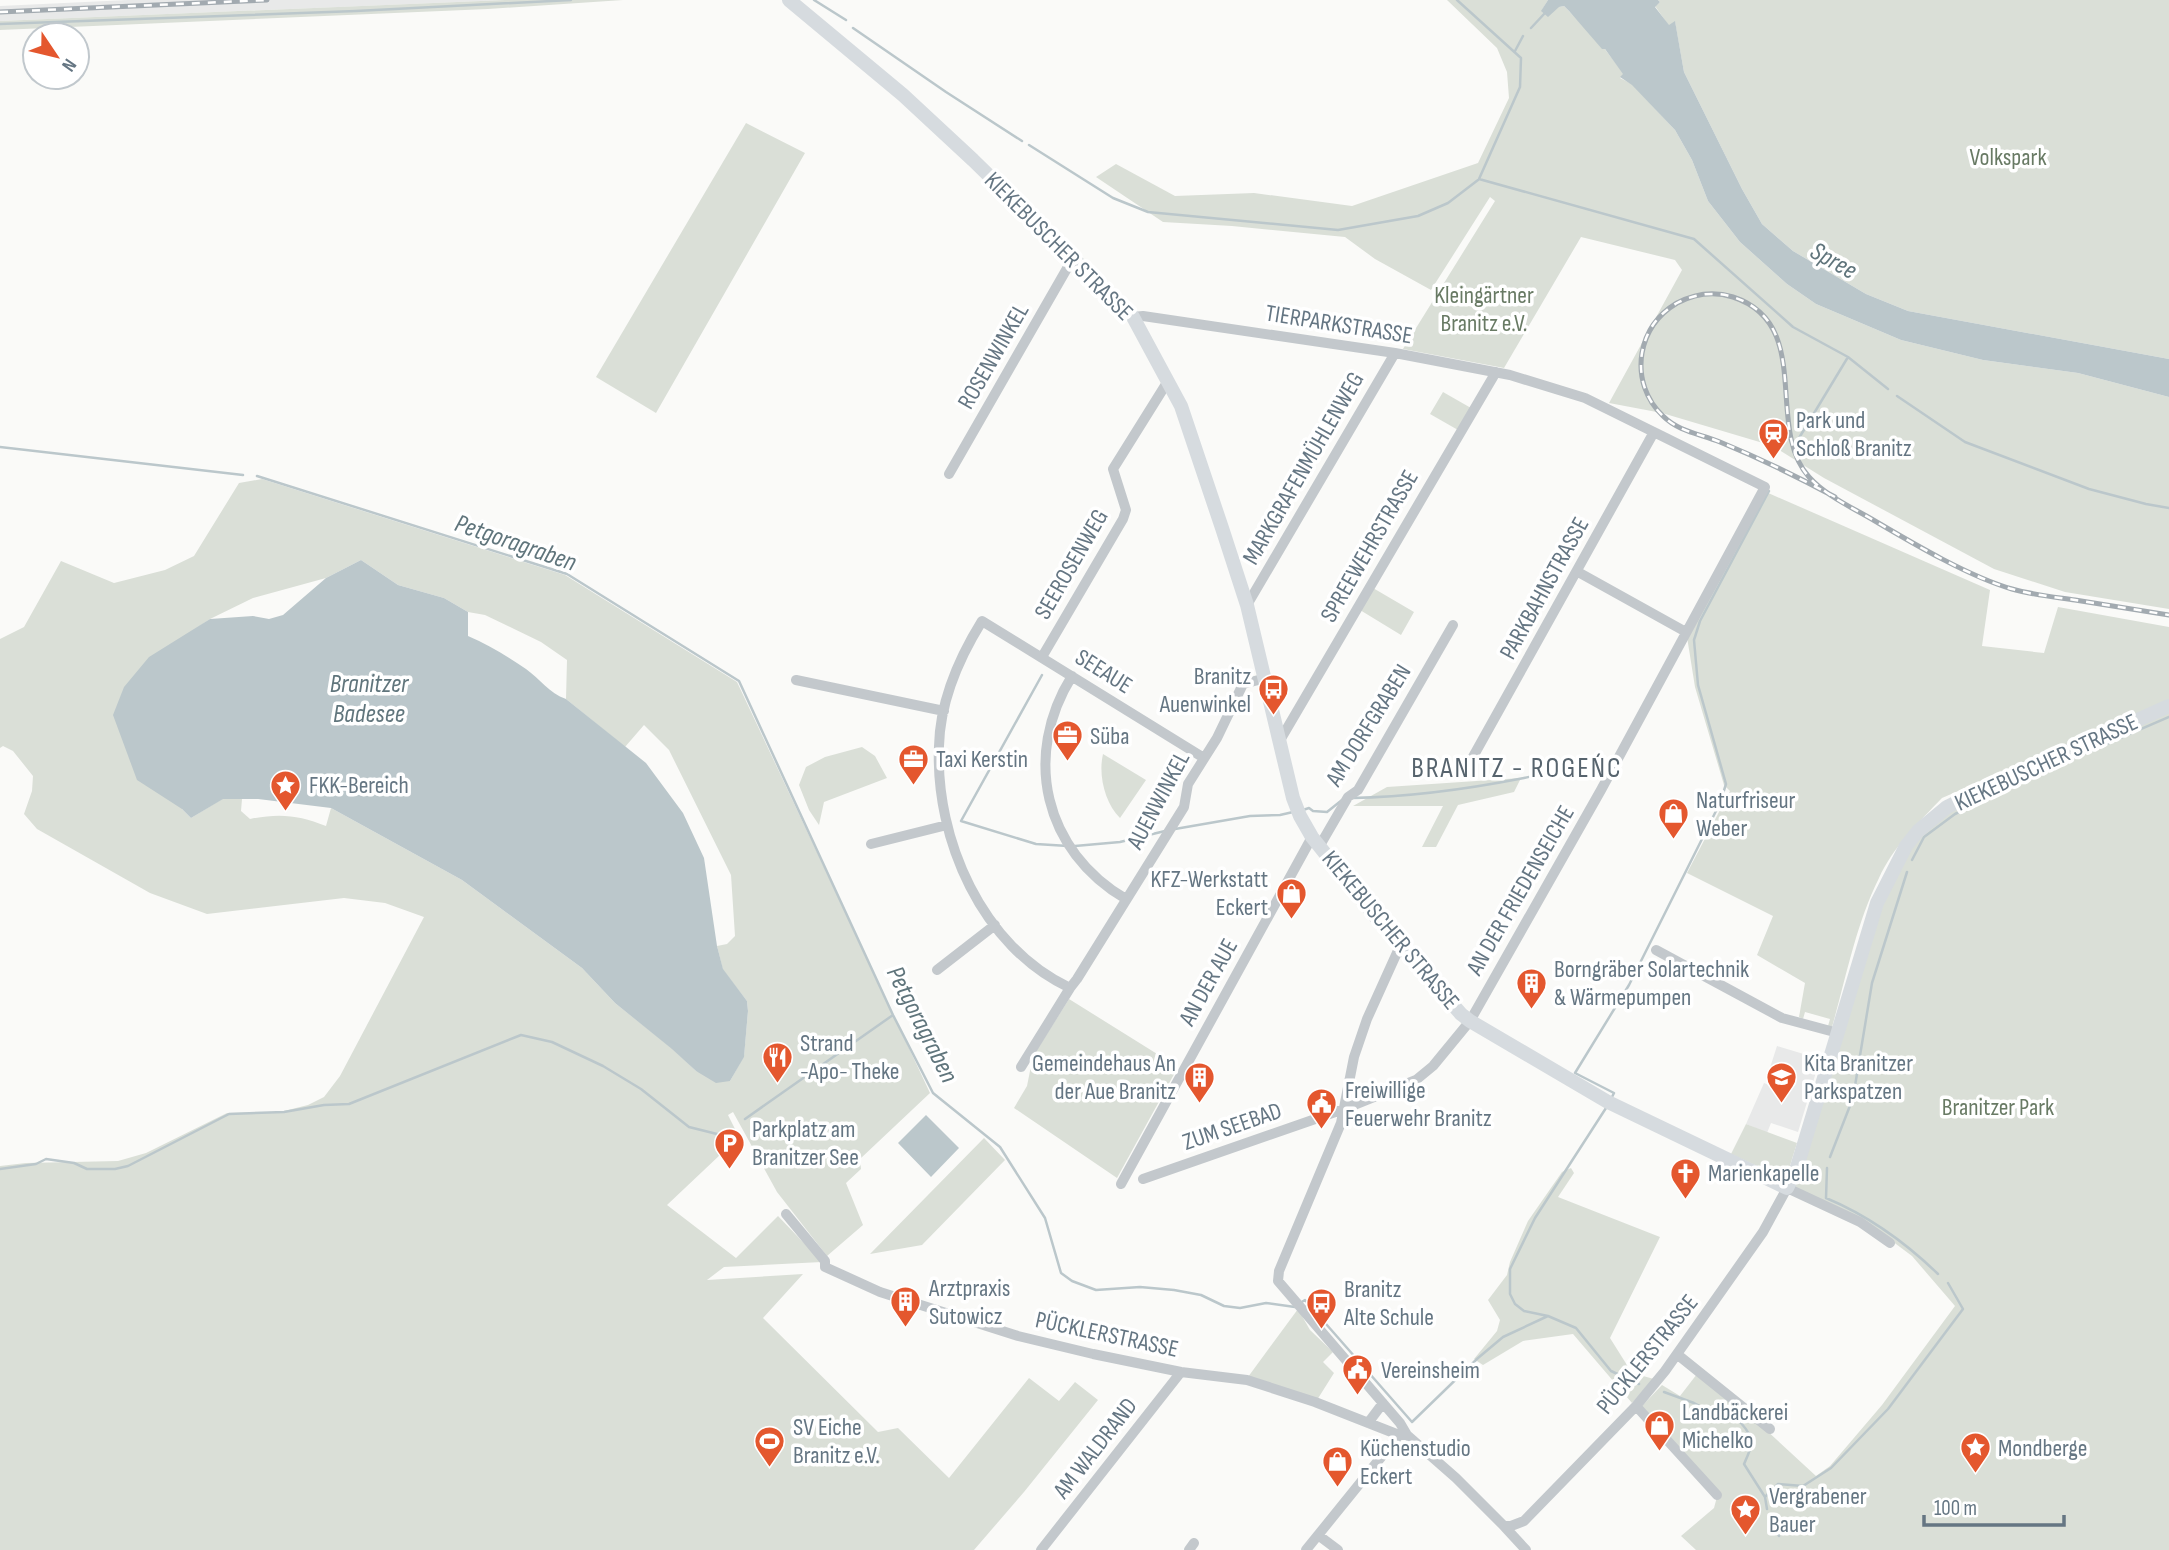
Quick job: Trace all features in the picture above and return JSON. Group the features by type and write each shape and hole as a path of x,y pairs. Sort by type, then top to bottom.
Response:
{"street":[{"name":"KIEKEBUSCHER STRASSE","path":"789,0 903,95 1133,317 1181,406 1247,605 1293,798 1316,842 1400,946 1470,1021 1608,1102 1787,1188 1797,1167 1877,903 1892,869 1918,831 1947,807 1984,788 2169,706"},
{"name":"ROSENWINKEL","path":"949,474 1073,258"},
{"name":"TIERPARKSTRASSE","path":"1133,317 1143,316 1395,353 1496,372 1570,392 1765,487"},
{"name":"MARKGRAFENMÜHLENWEG","path":"1247,605 1395,353"},
{"name":"SPREEWEHRSTRASSE","path":"1279,742 1496,372"},
{"name":"SEEROSENWEG","path":"1042,657 1123,519 1126,510 1113,469 1168,381"},
{"name":"PARKBAHNSTRASSE","path":"1469,764 1654,432"},
{"name":"AN DER FRIEDENSEICHE","path":"1470,1021 1601,790 1765,487"},
{"path":"1578,572 1686,632"},
{"name":"SEEAUE","path":"944,711 958,665 982,621 1204,758"},
{"name":"AM DORFGRABEN","path":"1316,842 1348,797 1358,790 1453,625"},
{"path":"1072,676 1055,710 1045,755 1048,798 1053,817 1087,869 1126,899"},
{"name":"AUENWINKEL","path":"1021,1067 1184,807 1188,785 1217,738 1243,684 1266,677"},
{"path":"796,680 944,711 939,746 939,778 947,825 967,881 995,925 1042,972 1070,988"},
{"path":"872,844 947,825"},
{"name":"AN DER AUE","path":"1121,1184 1316,842"},
{"path":"937,970 995,925"},
{"path":"1400,946 1367,1019 1354,1057 1344,1109 1328,1155 1279,1271 1278,1281 1401,1423 1403,1435 1421,1447 1504,1525 1526,1550"},
{"path":"1656,950 1782,1018 1838,1033"},
{"name":"ZUM SEEBAD","path":"1143,1179 1344,1109 1416,1080 1433,1066 1470,1021"},
{"path":"1787,1188 1860,1222 1891,1243"},
{"name":"PÜCKLERSTRASSE","path":"1504,1525 1511,1526 1524,1521 1636,1406 1678,1355 1763,1233 1787,1188"},
{"name":"PÜCKLERSTRASSE","path":"786,1214 825,1261 825,1267 880,1292 1029,1339 1181,1371 1247,1380 1403,1435"},
{"path":"1678,1355 1770,1429"},
{"name":"AM WALDRAND","path":"1041,1550 1181,1371"},
{"path":"1368,1423 1383,1403"},
{"path":"1636,1406 1717,1495"},
{"path":"1306,1550 1403,1435"},
{"path":"1318,1535 1338,1550"}],"shaded area":[{"path":"128,0 505,0 0,21 0,6"},
{"name":"Kita Branitzer Parkspatzen","path":"1777,1046 1820,1059 1798,1132 1771,1123 1767,1133 1746,1124 1764,1083 1769,1085 1771,1079 1767,1077"}],"green space":[{"path":"505,0 623,0 488,9 91,26 91,21 21,21 21,29 0,30 0,21"},
{"name":"Kleingärtner Branitz e.V.","path":"1447,0 1548,0 1542,10 1564,6 1604,48 1624,74 1620,78 1632,84 1675,130 1692,160 1708,201 1740,242 1787,284 1816,304 1901,340 1983,360 2078,373 2169,397 2169,609 2065,592 1994,569 1824,478 1773,446 1662,413 1609,403 1682,270 1675,260 1581,237 1504,368 1403,349 1495,201 1490,197 1431,290 1375,259 1345,237 1163,222 1096,177 1116,164 1175,196 1254,193 1352,206 1478,163 1509,98 1507,72 1497,48"},
{"name":"Volkspark","path":"1658,0 2169,0 2169,359 1908,311 1866,294 1793,251 1762,224 1742,189 1684,72 1675,22 1669,26 1655,6 1660,2"},
{"path":"746,123 805,153 656,413 596,377"},
{"path":"1443,392 1471,408 1458,430 1430,414"},
{"path":"262,479 565,575 737,682 930,1093 860,1159 861,1169 846,1183 863,1225 827,1256 777,1192 733,1112 728,1115 739,1137 667,1205 736,1258 778,1216 822,1262 724,1267 707,1280 803,1274 763,1318 878,1432 898,1428 949,1478 1029,1378 1059,1401 1075,1382 1098,1400 974,1550 0,1550 0,1166 118,1161 146,1153 227,1113 280,1112 308,1105 324,1097 340,1076 424,917 385,903 344,898 207,914 150,893 37,829 24,814 32,791 33,776 13,751 3,746 0,748 0,639 24,627 61,561 114,583 165,570 194,556 239,483","holes":["361,560 398,585 444,598 468,612 485,615 541,642 567,660 566,699 625,747 644,725 669,750 731,875 735,936 727,944 717,946 723,970 747,1001 748,1011 744,1056 730,1081 696,1071 615,1003 582,968 462,880 331,808 326,826 289,816 250,819 241,811 242,799 222,799 191,818 182,809 185,636 210,619 253,598 326,578"]},
{"path":"1766,492 1990,590 1982,646 2044,653 2058,607 2169,627 2169,700 1942,798 1907,835 1885,867 1871,896 1858,932 1832,1027 1828,1026 1830,1019 1805,1012 1803,1019 1799,1017 1805,983 1757,955 1773,916 1687,873 1730,791 1724,785 1695,687 1687,637"},
{"path":"1373,588 1414,612 1401,635 1360,610"},
{"name":"Branitzer Park","path":"2169,711 2169,1550 1696,1550 1681,1536 1714,1508 1718,1493 1641,1407 1662,1385 1680,1396 1697,1374 1751,1416 1816,1476 1830,1466 1882,1405 1955,1306 1912,1256 1892,1241 1793,1189 1876,921 1902,861 1922,835 1951,810"},
{"path":"862,747 875,756 887,778 824,802 819,825 809,810 799,785 806,767 825,757"},
{"path":"1103,754 1146,780 1120,818 1110,805 1104,788 1101,771"},
{"path":"1521,778 1514,792 1458,805 1436,847 1422,847 1443,806 1353,806 1387,787"},
{"path":"1069,999 1178,1067 1117,1178 1014,1108 1027,1086 1033,1056"},
{"path":"1746,1124 1797,1143 1788,1172 1777,1175 1731,1154"},
{"path":"984,1138 1005,1160 922,1245 870,1254"},
{"path":"1571,1168 1574,1173 1558,1197 1660,1237 1610,1338 1632,1373 1654,1379 1632,1403 1573,1334 1523,1341 1483,1365 1474,1359 1497,1331 1500,1320 1488,1300 1507,1275 1528,1221 1562,1172"},
{"path":"1298,1309 1310,1330 1333,1352 1323,1362 1334,1373 1317,1400 1248,1377"}],"water":[{"path":"1548,0 1660,2 1655,7 1669,25 1675,21 1684,72 1742,189 1762,224 1793,251 1866,294 1908,311 2169,359 2169,397 2078,373 1983,360 1901,340 1816,304 1787,284 1740,242 1708,201 1692,160 1675,130 1632,85 1620,77 1623,74 1605,49 1602,49 1564,6 1548,17 1541,11"},
{"name":"Branitzer Badesee","path":"361,560 398,585 444,598 468,612 468,636 526,669 646,763 683,813 704,858 723,969 747,1001 744,1057 730,1081 716,1083 696,1071 615,1003 582,968 462,880 331,808 258,799 223,799 191,818 182,809 137,780 113,715 124,687 149,657 210,619 253,616 269,619 283,615 326,578"},
{"path":"926,1115 959,1148 931,1177 898,1143"}],"waterway":[{"path":"0,24 571,0"},
{"path":"814,0 846,20"},
{"path":"1457,0 1521,58 1520,87 1479,179 1694,239 1793,327 1848,357 1888,389"},
{"path":"1531,28 1545,13"},
{"path":"853,28 1022,141"},
{"path":"1515,51 1523,36"},
{"path":"1029,145 1113,198 1148,212 1338,230 1418,216 1448,203 1478,180"},
{"path":"1796,443 1848,357"},
{"path":"1897,396 1965,442 2089,489 2169,508"},
{"name":"Petgoragraben","path":"0,447 243,475"},
{"name":"Petgoragraben","path":"257,476 567,574 739,681 893,1015 933,1093 1000,1147 1045,1218 1061,1273 1072,1281 1096,1290 1140,1287 1201,1295 1224,1306 1240,1308 1266,1303 1295,1307"},
{"path":"1611,1099 1614,1093 1575,1073 1629,985 1720,803 1726,784 1698,685 1694,640 1700,621 1769,491"},
{"path":"1042,675 961,821 1036,844 1068,846"},
{"path":"1912,860 1924,837 1955,814 2044,771 2169,717"},
{"path":"1352,798 1482,786 1533,776 1597,758"},
{"path":"1303,810 1309,808 1327,812 1342,800"},
{"path":"1175,829 1250,816 1293,812"},
{"path":"1075,846 1120,842 1165,831"},
{"path":"1830,1157 1853,1098 1872,983 1907,872"},
{"path":"745,1119 893,1015"},
{"path":"0,1169 36,1164 46,1159 74,1163 87,1169 128,1166 229,1114 284,1112 349,1104 521,1035 552,1042 603,1066 641,1089 689,1127 725,1136 730,1129"},
{"path":"1548,1316 1524,1311 1515,1304 1510,1294 1510,1269 1535,1218 1606,1108"},
{"path":"1827,1168 1826,1198 1885,1230 1938,1274"},
{"path":"1765,1497 1778,1484 1803,1486 1831,1468 1888,1409 1963,1309 1948,1283"},
{"name":"Petgoragraben","path":"1300,1303 1305,1300 1412,1422 1503,1337 1548,1316 1576,1328 1611,1371 1639,1384"},
{"name":"Petgoragraben","path":"1664,1392 1719,1416 1729,1412 1734,1415 1751,1438 1744,1464 1765,1497 1767,1509"},
{"name":"Petgoragraben","path":"1770,1516 1779,1536"}],"railway":[{"path":"0,12 267,0"},
{"path":"1835,497 1821,490 1793,475 1720,442 1676,426 1657,410 1645,388 1641,362 1646,338 1664,313 1684,300 1711,294 1733,297 1758,310 1773,329 1781,353 1790,432 1796,456 1809,477 1823,490 1832,496 1840,501 1942,559 1996,584 2036,594 2169,615"}],"place":[{"name":"Park und Schloß Branitz","path":"1773,461"},
{"name":"Branitz Auenwinkel","path":"1274,717"},
{"name":"Süba","path":"1067,763"},
{"name":"Taxi Kerstin","path":"913,786"},
{"name":"FKK-Bereich","path":"286,812"},
{"name":"Naturfriseur Weber","path":"1673,841"},
{"name":"KFZ-Werkstatt Eckert","path":"1291,920"},
{"name":"Borngräber Solartechnik & Wärmepumpen","path":"1531,1010"},
{"name":"Strand -Apo- Theke","path":"777,1084"},
{"name":"Gemeindehaus An der Aue Branitz","path":"1199,1104"},
{"name":"Kita Branitzer Parkspatzen","path":"1781,1104"},
{"name":"Freiwillige Feuerwehr Branitz","path":"1322,1131"},
{"name":"Parkplatz am Branitzer See","path":"729,1170"},
{"name":"Marienkapelle","path":"1685,1200"},
{"name":"Arztpraxis Sutowicz","path":"906,1329"},
{"name":"Branitz Alte Schule","path":"1321,1330"},
{"name":"Vereinsheim","path":"1358,1397"},
{"name":"Landbäckerei Michelko","path":"1659,1453"},
{"name":"SV Eiche Branitz e.V.","path":"770,1468"},
{"name":"Mondberge","path":"1975,1475"},
{"name":"Küchenstudio Eckert","path":"1337,1489"},
{"name":"Vergrabener Bauer","path":"1746,1537"}],"district":[{"name":"BRANITZ - ROGEŃC","path":"1517,767"}],"water label":[{"name":"Spree","path":"1834,260"}]}
